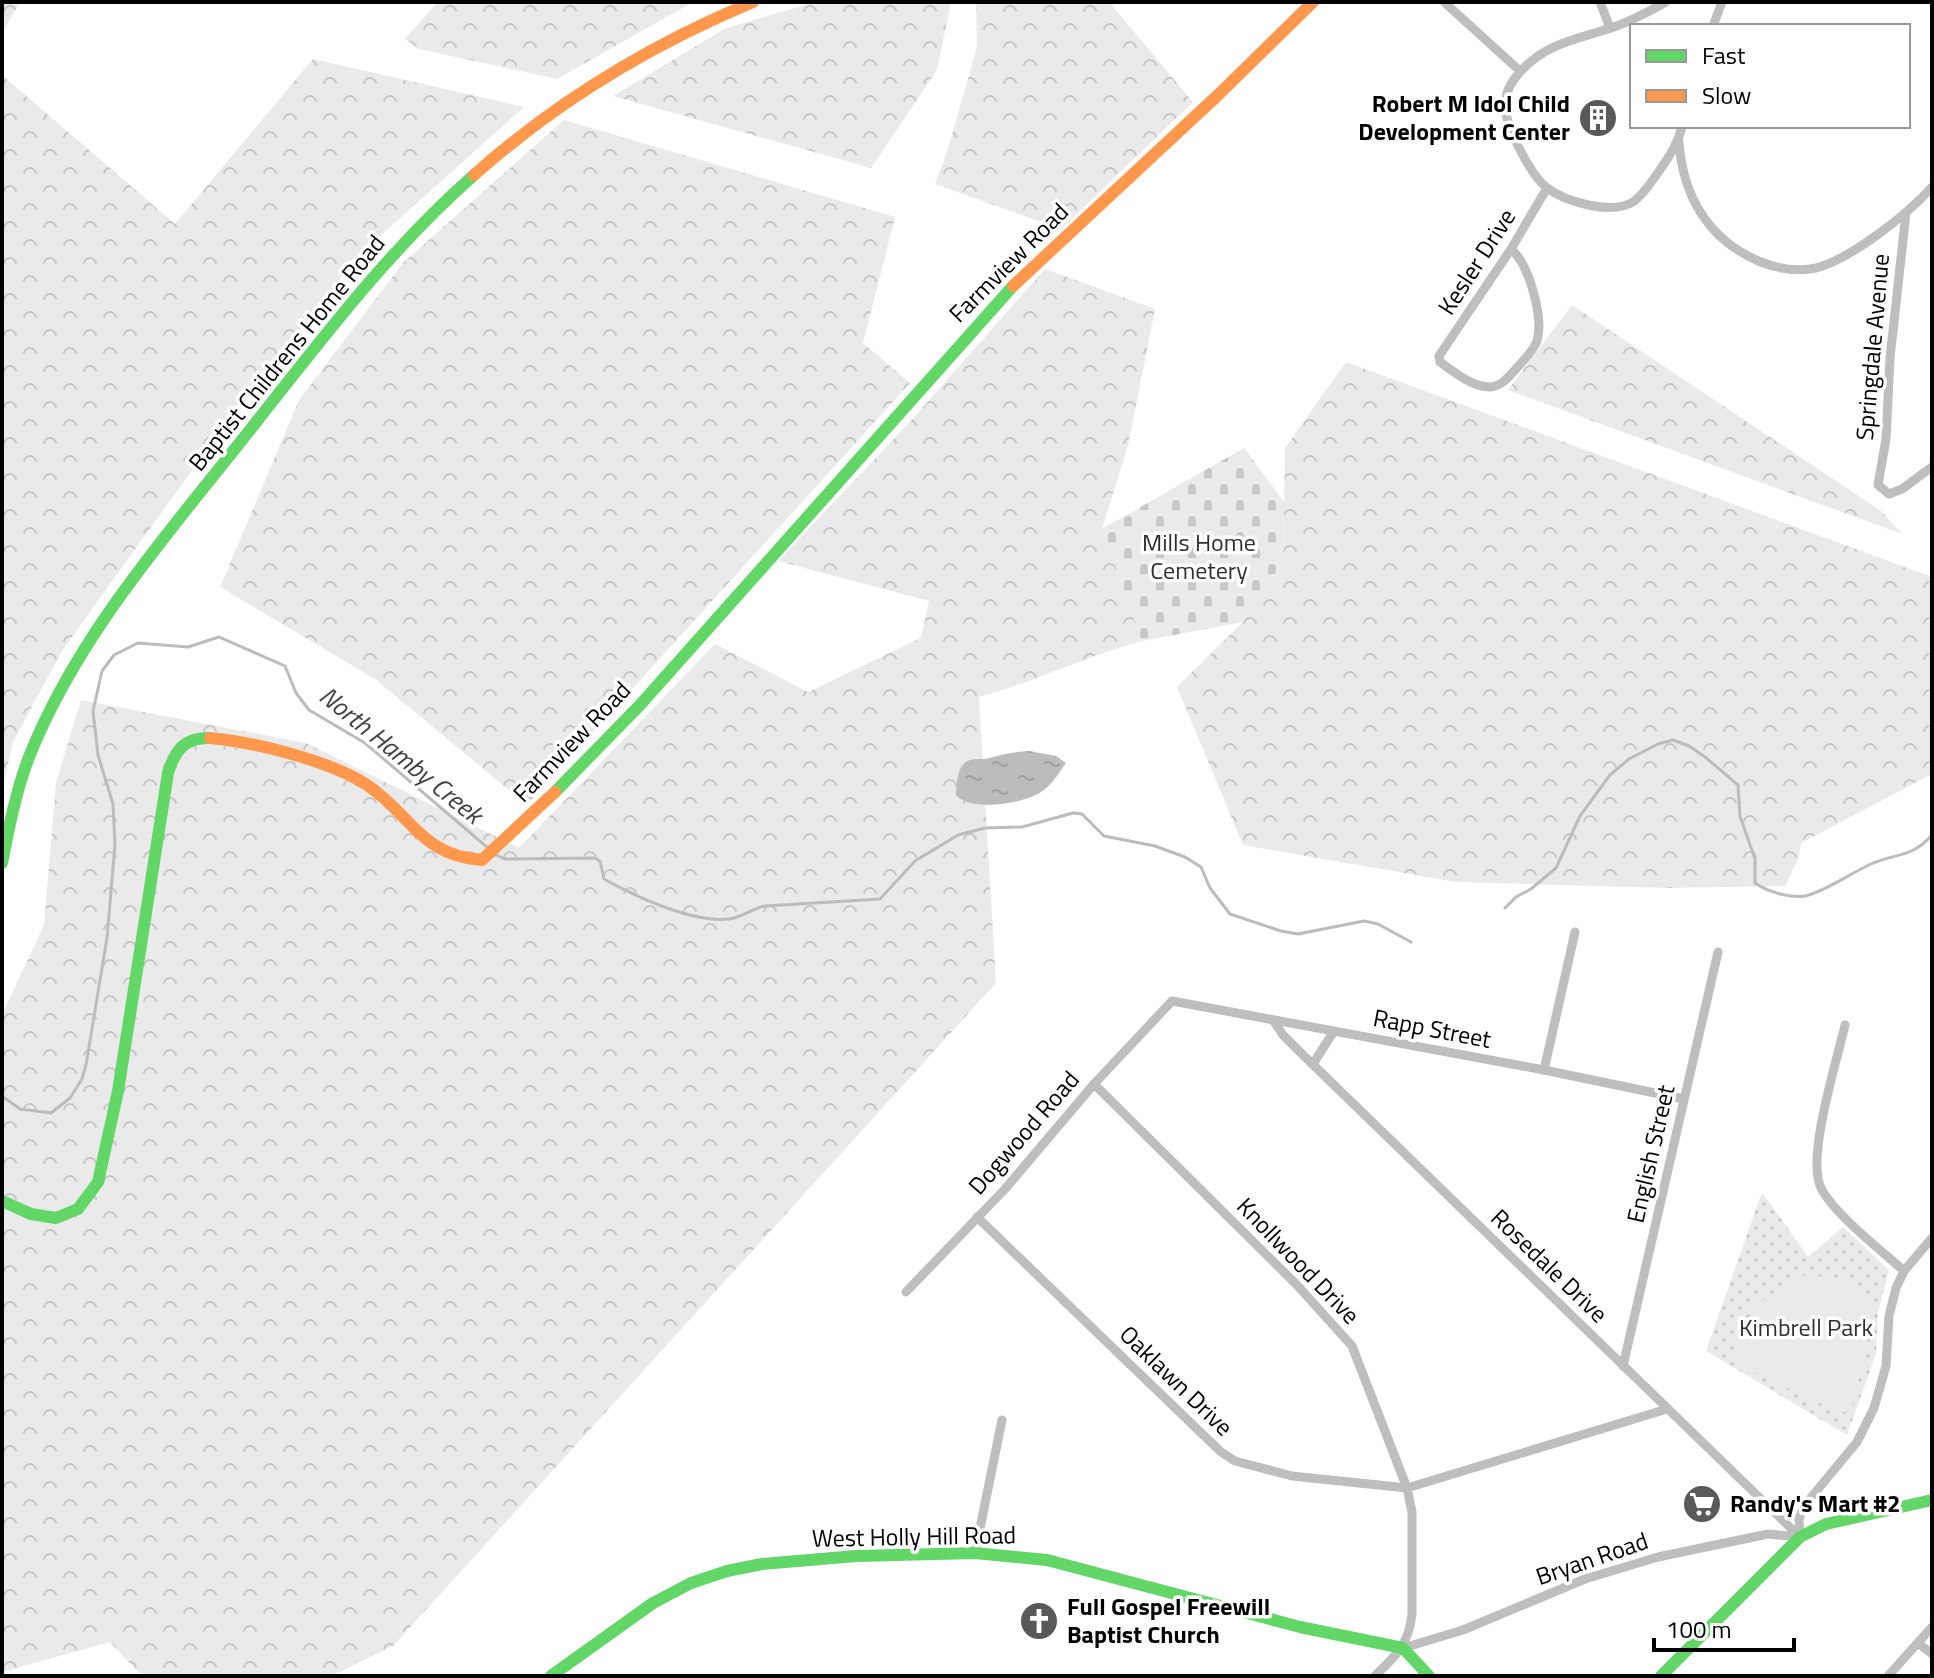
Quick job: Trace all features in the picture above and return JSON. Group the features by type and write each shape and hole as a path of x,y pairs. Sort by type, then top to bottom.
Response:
{"street":[{"name":"Baptist Childrens Home Road","path":"2,863 16,796 34,747 100,629 201,493 379,273 419,228 465,184 592,85 668,41 721,14 753,2"},
{"name":"Farmview Road","path":"2,1201 39,1219 53,1220 76,1211 98,1182 118,1091 167,779 173,755 181,745 191,739 214,736 321,764 367,785 423,840 452,856 482,860 640,705 1004,294 1313,2"},
{"path":"1444,2 1520,71"},
{"path":"1600,2 1610,28"},
{"path":"1666,2 1631,21 1557,43 1520,71 1507,93 1505,106 1522,153 1547,188 1603,208 1632,202 1642,194 1679,142"},
{"path":"1714,24 1722,2"},
{"path":"1682,128 1680,165 1699,212 1712,231 1729,246 1774,267 1799,270 1818,267 1857,247 1906,213 1932,187"},
{"name":"Kesler Drive","path":"1511,249 1518,255 1530,282 1536,311 1537,341 1531,352 1498,386 1478,385 1450,370 1440,362 1439,356 1511,249 1547,188"},
{"name":"Springdale Avenue","path":"1906,213 1890,358 1886,439 1878,485 1889,494 1902,489 1932,467"},
{"path":"1544,1070 1575,932"},
{"name":"English Street","path":"1623,1366 1718,952"},
{"name":"Rapp Street","path":"1172,1001 1684,1099"},
{"name":"Dogwood Road","path":"906,1292 1172,1001"},
{"name":"Rosedale Drive","path":"1273,1020 1283,1035 1800,1537"},
{"path":"1845,1025 1816,1152 1817,1176 1821,1188 1835,1207 1904,1271"},
{"path":"1313,1064 1334,1031"},
{"name":"Knollwood Drive","path":"1094,1084 1308,1296 1352,1346 1407,1488 1412,1512 1412,1615 1403,1648"},
{"name":"Oaklawn Drive","path":"977,1217 1221,1452 1235,1461 1292,1476 1407,1488 1667,1409"},
{"path":"1800,1537 1799,1519 1804,1506 1857,1442 1874,1408 1886,1366 1892,1302 1904,1271 1932,1238"},
{"path":"975,1553 1002,1420"},
{"path":"1661,1676 1800,1537 1836,1521 1932,1500"},
{"name":"Bryan Road","path":"1403,1648 1463,1630 1585,1579 1658,1557 1768,1534 1800,1537"},
{"name":"West Holly Hill Road","path":"551,1676 653,1603 691,1583 762,1564 856,1556 1007,1554 1064,1564 1300,1627 1403,1648"},
{"path":"1888,1676 1932,1627"},
{"path":"1918,1643 1932,1654"},
{"path":"1375,1676 1403,1648 1429,1676"}],"green space":[{"path":"2,2 20,2 2,33"},
{"path":"438,2 693,2 557,79 419,49 405,39"},
{"path":"816,2 951,2 937,70 871,168 613,96 726,28"},
{"path":"976,2 1109,2 1193,102 1061,229 935,184 977,47"},
{"path":"313,59 524,107 359,255 215,438 62,651 13,742 2,790 2,75 175,224"},
{"path":"564,120 895,217 863,343 910,383 527,805 375,679 220,587 299,400 403,263"},
{"path":"1045,269 1155,309 1128,445 1102,529 1142,641 979,697 996,983 393,1646 332,1676 142,1676 110,1642 2,1672 2,1015 44,925 56,783 81,700 306,743 519,848 715,644 808,692 921,638 929,601 778,561 908,424"},
{"path":"1572,305 1881,511 1902,534 1508,390"},
{"path":"1346,362 1932,577 1932,774 1801,843 1799,857 1785,886 1668,888 1456,882 1243,845 1177,687 1243,622 1283,561 1285,448"},
{"name":"Mills Home Cemetery","path":"1244,448 1284,502 1283,561 1243,622 1142,641 1102,529"},
{"name":"Kimbrell Park","path":"1762,1192 1808,1257 1843,1227 1889,1270 1878,1312 1876,1354 1847,1435 1706,1351"},
{"path":"1805,1275 1840,1278 1876,1303 1852,1409 1841,1413 1728,1360 1757,1303"}],"water":[{"path":"1029,751 1056,756 1066,763 1052,783 1041,792 1023,800 985,805 963,800 956,795 958,775 965,762"}],"waterway":[{"name":"North Hamby Creek","path":"2,1096 20,1109 51,1113 70,1098 82,1079 86,1065 107,938 115,845 113,804 98,755 93,711 102,671 114,655 138,643 188,647 219,637 285,666 296,693 309,710 365,743 488,848"},
{"name":"North Hamby Creek","path":"1505,908 1556,868 1580,816 1610,775 1629,759 1673,740 1705,757 1738,785 1740,816 1755,859 1755,883 1774,892 1789,896 1809,895 1871,864 1918,848 1932,835"},
{"name":"North Hamby Creek","path":"494,854 505,859 595,858 600,861 604,879 632,893 682,913 729,919 765,906 880,899 915,861 958,835 985,828 1022,827 1073,813 1082,814 1104,836 1155,846 1185,857 1201,867 1210,888 1230,914 1298,934 1364,921 1378,924 1411,942"}],"traffic: fast":[{"path":"2,863 29,757 74,666 101,623 162,540 334,325 387,262 474,175"},
{"path":"555,792 640,705 1013,286"},
{"path":"2,1201 31,1214 56,1218 78,1209 98,1182 118,1091 168,773 182,746 194,740 210,738"},
{"path":"1661,1676 1800,1537 1826,1524 1932,1500"},
{"path":"551,1676 653,1603 691,1583 727,1571 762,1564 856,1556 975,1553 1047,1560 1300,1627 1403,1648 1429,1676"}],"traffic: slow":[{"path":"474,175 538,123 606,77 678,37 753,2"},
{"path":"1013,286 1313,2"},
{"path":"210,738 292,754 352,776 382,797 431,842 461,857 482,860 555,792"}],"place":[{"name":"Robert M Idol Child Development Center","path":"1598,118"},
{"name":"Randy's Mart #2","path":"1702,1504"},
{"name":"Full Gospel Freewill Baptist Church","path":"1039,1621"}]}
